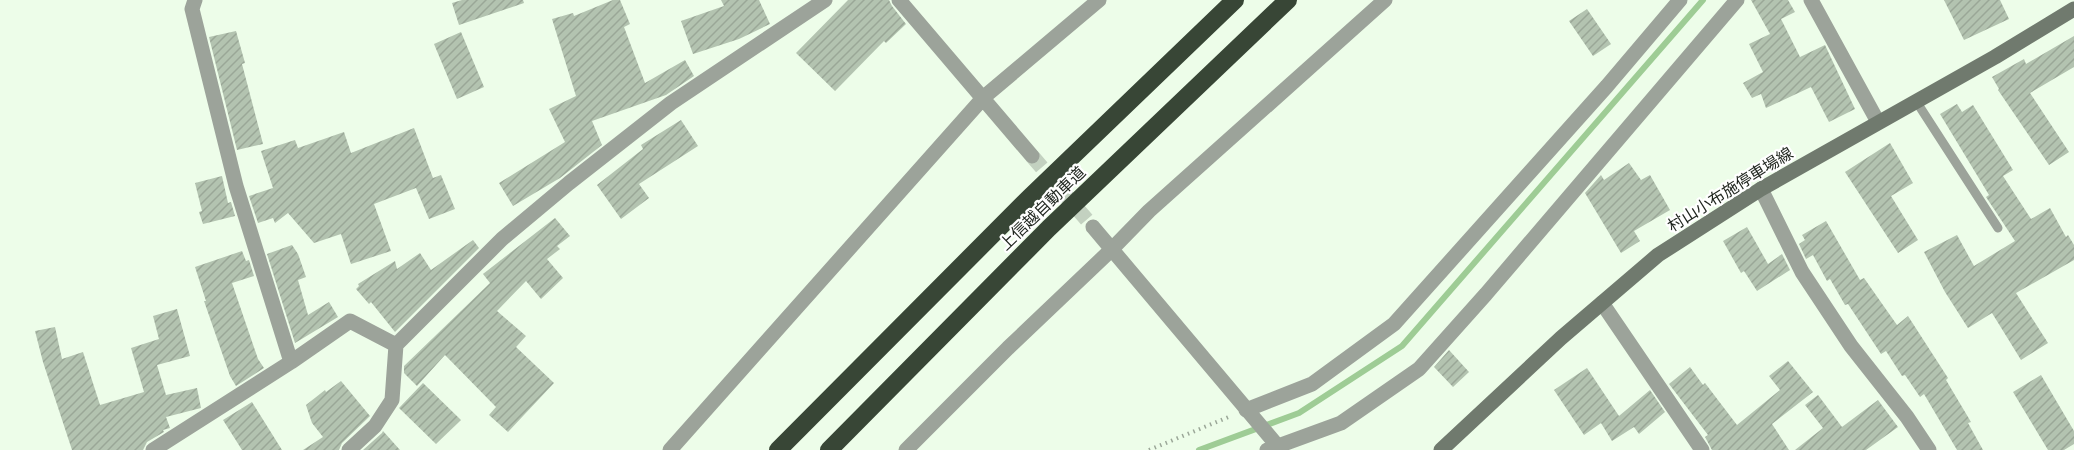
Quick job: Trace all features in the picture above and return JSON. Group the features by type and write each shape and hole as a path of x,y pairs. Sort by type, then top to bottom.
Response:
{"highway":[{"name":"上信越自動車道","path":"778,450 1030,197 1235,0"},
{"name":"上信越自動車道","path":"829,450 1058,220 1288,0"}],"main road":[{"name":"村山小布施停車場線","path":"1441,450 1561,338 1658,255 1761,189 2074,9"}],"street":[{"path":"195,0 192,9 236,186 291,362"},
{"path":"349,450 375,426 392,400 396,345 502,239 671,103 825,0"},
{"path":"899,0 1032,156"},
{"path":"670,450 984,98 1099,0"},
{"path":"906,450 1149,211 1385,0"},
{"path":"1248,412 1311,384 1394,324 1607,86 1680,0"},
{"path":"1093,227 1274,446 1341,423 1419,369 1737,0"},
{"path":"1811,0 1878,122"},
{"path":"1761,189 1802,272 1851,346 1907,417 1929,450"},
{"path":"1602,303 1702,450"},
{"path":"153,450 291,362 350,321 396,345"}],"lane":[{"path":"1916,101 1998,228"}],"path":[{"path":"1149,450 1248,412"}],"building":[{"path":"462,0 523,0 524,3 459,25 452,3"},
{"path":"613,0 620,0 630,24 624,27 645,83 685,60 694,76 666,95 592,121 602,145 560,178 513,206 499,183 565,142 549,109 576,96 552,19 573,13 574,16"},
{"path":"721,0 759,0 770,24 739,39 693,54 681,21 724,6"},
{"path":"848,0 889,0 906,24 886,43 884,41 835,91 796,53"},
{"path":"1751,0 1788,0 1795,12 1781,19 1800,57 1825,45 1855,109 1829,122 1811,87 1766,108 1761,94 1752,98 1743,83 1763,72 1749,44 1770,34"},
{"path":"1944,0 2000,0 2009,19 1964,40"},
{"path":"1587,9 1611,44 1593,56 1569,21"},
{"path":"236,31 245,63 242,64 263,144 237,150 209,37"},
{"path":"461,32 484,87 457,99 434,44"},
{"path":"2074,36 2074,67 2030,93 2069,152 2049,165 1998,90 1992,77 2024,59 2026,64"},
{"path":"1957,104 1962,112 1973,105 2013,170 2003,176 2031,219 2050,208 2066,237 2068,235 2074,245 2074,260 2016,293 2048,343 2021,360 1992,313 1968,328 1945,292 1924,252 1957,235 1974,266 2015,241 1986,197 1989,195 1940,114"},
{"path":"681,120 698,146 639,184 649,198 621,219 597,185 643,149 641,145"},
{"path":"414,128 433,178 441,175 455,209 429,219 416,188 374,204 391,251 351,264 341,234 314,243 288,213 275,223 273,218 258,223 249,196 273,188 261,151 295,140 298,148 344,132 351,153"},
{"path":"1890,143 1913,183 1891,196 1918,240 1898,253 1845,172"},
{"path":"1629,163 1641,180 1650,175 1670,210 1634,231 1640,241 1621,253 1585,193 1601,175 1604,180"},
{"path":"222,176 228,203 231,202 235,216 203,224 195,183"},
{"path":"555,218 570,236 557,246 560,249 547,259 563,278 541,299 526,281 497,311 526,336 516,347 554,383 508,432 489,415 496,407 445,355 417,386 404,373 404,366 490,283 483,274"},
{"path":"1826,221 1860,280 1864,278 1897,325 1908,316 1948,378 1946,380 1971,422 1968,423 1983,450 1957,450 1924,394 1920,397 1905,375 1902,376 1886,351 1881,354 1848,304 1845,305 1830,279 1827,281 1813,255 1806,259 1799,244 1805,240 1802,235"},
{"path":"1747,227 1768,264 1782,254 1790,270 1757,291 1744,271 1741,273 1723,241"},
{"path":"473,240 479,248 395,332 371,302 369,304 356,289 358,284 395,261 397,269 420,253 431,270"},
{"path":"292,245 298,254 306,277 298,280 308,315 329,302 338,317 295,343 267,254"},
{"path":"242,251 246,261 249,260 254,276 232,283 258,359 264,368 236,386 230,376 204,301 206,301 195,267"},
{"path":"177,309 190,356 157,365 166,395 197,388 201,408 166,417 170,428 163,430 164,432 147,442 143,450 72,450 35,331 55,327 62,359 83,352 100,405 144,392 131,348 159,339 153,316"},
{"path":"1449,350 1469,372 1453,387 1434,367"},
{"path":"1788,361 1813,392 1772,424 1789,450 1712,450 1705,437 1708,435 1669,384 1690,367 1737,425 1780,390 1769,376"},
{"path":"1587,368 1619,416 1650,390 1665,412 1639,434 1634,427 1612,441 1601,423 1584,435 1554,390"},
{"path":"2041,375 2074,431 2074,444 2064,450 2048,450 2013,392"},
{"path":"341,381 370,416 342,443 339,450 303,450 323,437 312,423 306,405"},
{"path":"423,383 461,420 436,444 399,408"},
{"path":"1818,395 1842,427 1878,400 1898,427 1866,450 1795,450 1823,428 1805,405"},
{"path":"252,402 282,450 242,450 223,420"},
{"path":"383,431 400,450 363,450 382,433"}],"waterway":[{"path":"1199,450 1299,413 1402,346 1703,0"}],"tunnel":[{"path":"1032,156 1093,227"}]}
